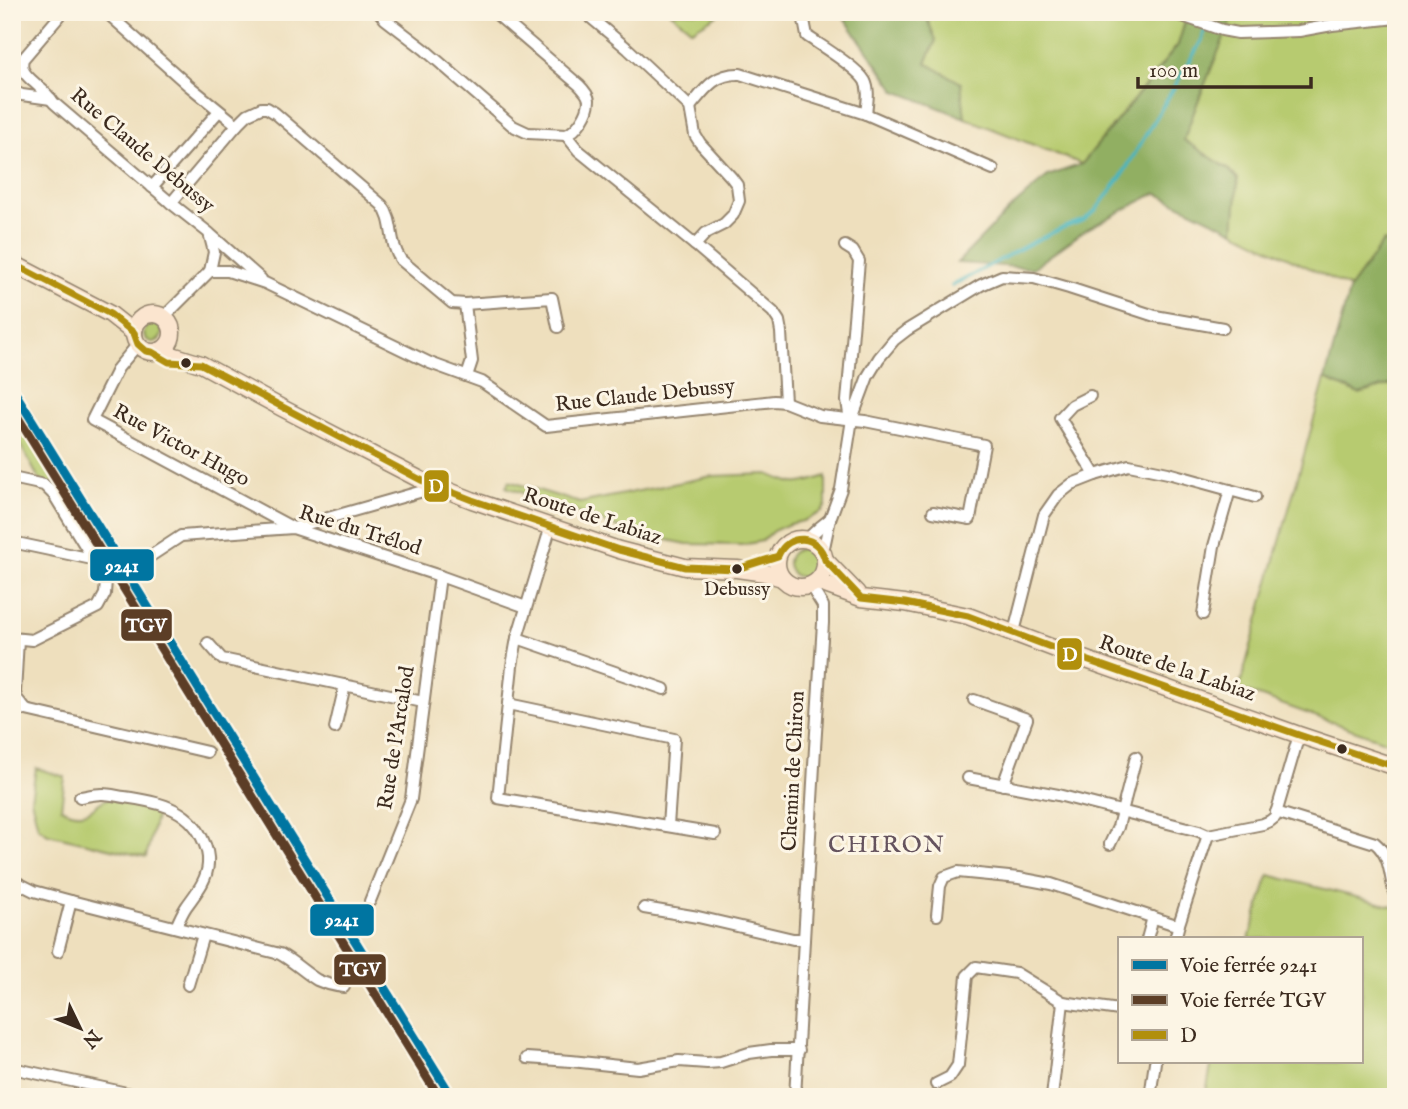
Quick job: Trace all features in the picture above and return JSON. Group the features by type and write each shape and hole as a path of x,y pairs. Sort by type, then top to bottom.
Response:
{"main road":[{"path":"12,263 110,314 137,333 146,351 159,351 201,364"},
{"path":"137,333 144,316 158,314 164,317 171,325 172,336 165,348 159,351"},
{"path":"172,336 201,364"},
{"name":"Route de Labiaz","path":"201,364 421,480 472,500 619,550 685,567 737,569 782,578"},
{"path":"824,556 825,568 822,576 813,584 795,586 782,578 779,572 778,556 781,549 795,540 806,540 818,545 839,576 861,598"},
{"name":"Route de Labiaz","path":"737,569 778,556"},
{"name":"Route de la Labiaz","path":"813,584 861,598 905,603 968,616 1396,767"}],"street":[{"name":"Rue Claude Debussy","path":"63,12 23,59 24,74 265,283"},
{"path":"107,12 237,125"},
{"path":"379,12 513,126 528,133 573,133 586,110 589,100 586,93 494,12"},
{"path":"584,12 690,107 695,135 700,144 737,185 739,195 733,215 724,224 706,233 695,245"},
{"path":"795,12 803,15 807,37 865,80 868,92 866,114"},
{"path":"1171,12 1238,33 1299,31 1396,18"},
{"path":"690,107 720,76 740,74 866,114 993,169"},
{"name":"Rue Claude Debussy","path":"12,91 51,99"},
{"path":"171,203 248,114 267,108 382,205 388,213 395,252 452,303 552,298 558,327"},
{"path":"152,187 219,111"},
{"path":"566,135 578,150 773,312 779,321 781,332 785,402"},
{"name":"Rue Claude Debussy","path":"209,233 214,252 211,271 228,271 265,283 430,363 482,382 547,426 774,401 785,402 820,416 852,419 984,445 970,519 933,512"},
{"path":"845,246 853,251 859,261 847,401 852,419"},
{"path":"164,317 211,271"},
{"path":"824,556 830,519 841,489 852,419 868,376 894,340 991,279 1002,276 1034,278 1155,316 1223,328"},
{"path":"465,304 472,361 467,376"},
{"name":"Rue Victor Hugo","path":"137,333 92,420 293,528"},
{"path":"1090,396 1072,405 1060,418 1095,475"},
{"path":"1014,632 1044,515 1058,495 1072,484 1129,466 1168,473 1255,496"},
{"path":"12,478 44,485 54,495 106,580 105,594 98,607 32,640 15,638 17,699 26,710 207,752"},
{"path":"293,528 438,487"},
{"path":"1203,614 1214,546 1230,490"},
{"path":"806,540 830,519"},
{"path":"551,526 517,638 498,799 715,834"},
{"name":"Rue du Trélod","path":"143,561 181,536 293,528 526,607"},
{"path":"12,542 92,559"},
{"name":"Rue de l'Arcalod","path":"370,901 411,799 440,576"},
{"path":"813,584 823,606 841,591"},
{"name":"Chemin de Chiron","path":"795,1097 823,606"},
{"path":"517,638 664,689"},
{"path":"208,643 222,659 423,702"},
{"path":"335,727 345,685"},
{"path":"974,700 1027,719 1003,785"},
{"path":"508,704 674,739 668,826"},
{"path":"968,778 1058,795 1208,835 1270,821 1276,813 1299,735"},
{"path":"1110,844 1118,827 1136,757"},
{"path":"80,797 101,794 148,800 183,814 193,822 204,841 208,863 201,887 176,926"},
{"path":"1276,813 1375,843 1387,856 1396,898"},
{"path":"1176,937 1208,835"},
{"path":"937,915 940,886 944,877 958,872 1051,884 1179,924"},
{"path":"12,880 34,891 280,954 316,979 344,987"},
{"path":"58,951 71,901"},
{"path":"644,908 804,939"},
{"path":"1148,937 1153,917"},
{"path":"188,985 203,935"},
{"path":"991,968 992,954"},
{"path":"936,1084 950,1077 958,1065 967,976 976,967 1016,973 1063,1002 1118,1010"},
{"path":"1052,1097 1063,1002"},
{"path":"527,1058 638,1068 679,1061 721,1062 749,1053 799,1050"},
{"path":"1150,1097 1155,1064"},
{"path":"12,1068 145,1097"}],"green space":[{"path":"670,12 722,12 692,30"},
{"path":"840,12 924,12 936,40 926,63 961,83 965,118 896,91"},
{"path":"924,12 1188,12 1178,45 1082,164 965,118 961,83 926,63 936,40"},
{"path":"1188,12 1234,12 1184,140 1227,168 1238,179 1234,231 1156,193 1087,229 1033,268 957,263 1009,210 1048,176 1082,164 1178,45"},
{"path":"1234,12 1396,12 1396,242 1384,241 1350,288 1234,231 1238,179 1227,168 1184,140"},
{"path":"1384,241 1396,243 1396,383 1359,394 1325,379 1350,288"},
{"path":"153,324 159,327 162,333 159,339 153,342 147,339 144,333 147,327"},
{"path":"1325,379 1359,394 1396,383 1396,745 1239,689"},
{"path":"12,397 61,477 44,488 12,430"},
{"path":"768,474 797,483 826,476 826,505 822,512 773,531 762,541 742,545 687,544 652,537 613,526 506,487 509,481 580,503 712,476"},
{"path":"802,549 812,553 816,563 812,573 802,577 792,573 788,563 792,553"},
{"path":"36,768 65,777 61,808 69,811 86,812 108,799 158,809 146,857 48,834 38,827 31,799"},
{"path":"1269,875 1396,907 1396,1097 1205,1097 1212,1064 1362,1064 1362,937 1250,937"}],"waterway":[{"path":"952,286 1031,243 1084,220 1096,210 1121,177 1202,40 1210,12"}],"rail line":[{"name":"9241","path":"12,388 452,1097"},
{"name":"TGV","path":"12,408 439,1097"}],"transit line":[{"name":"D","path":"12,263 110,314 134,333"},
{"name":"D","path":"134,333 138,344 146,351 169,362 201,364 421,480 472,500 619,550 685,567 737,569 778,556 783,548 796,540 810,541 817,545 825,560 861,598 905,603 968,616 1396,767"}],"place":[{"name":"Debussy","path":"737,569"}],"district":[{"name":"CHIRON","path":"887,845"}]}
